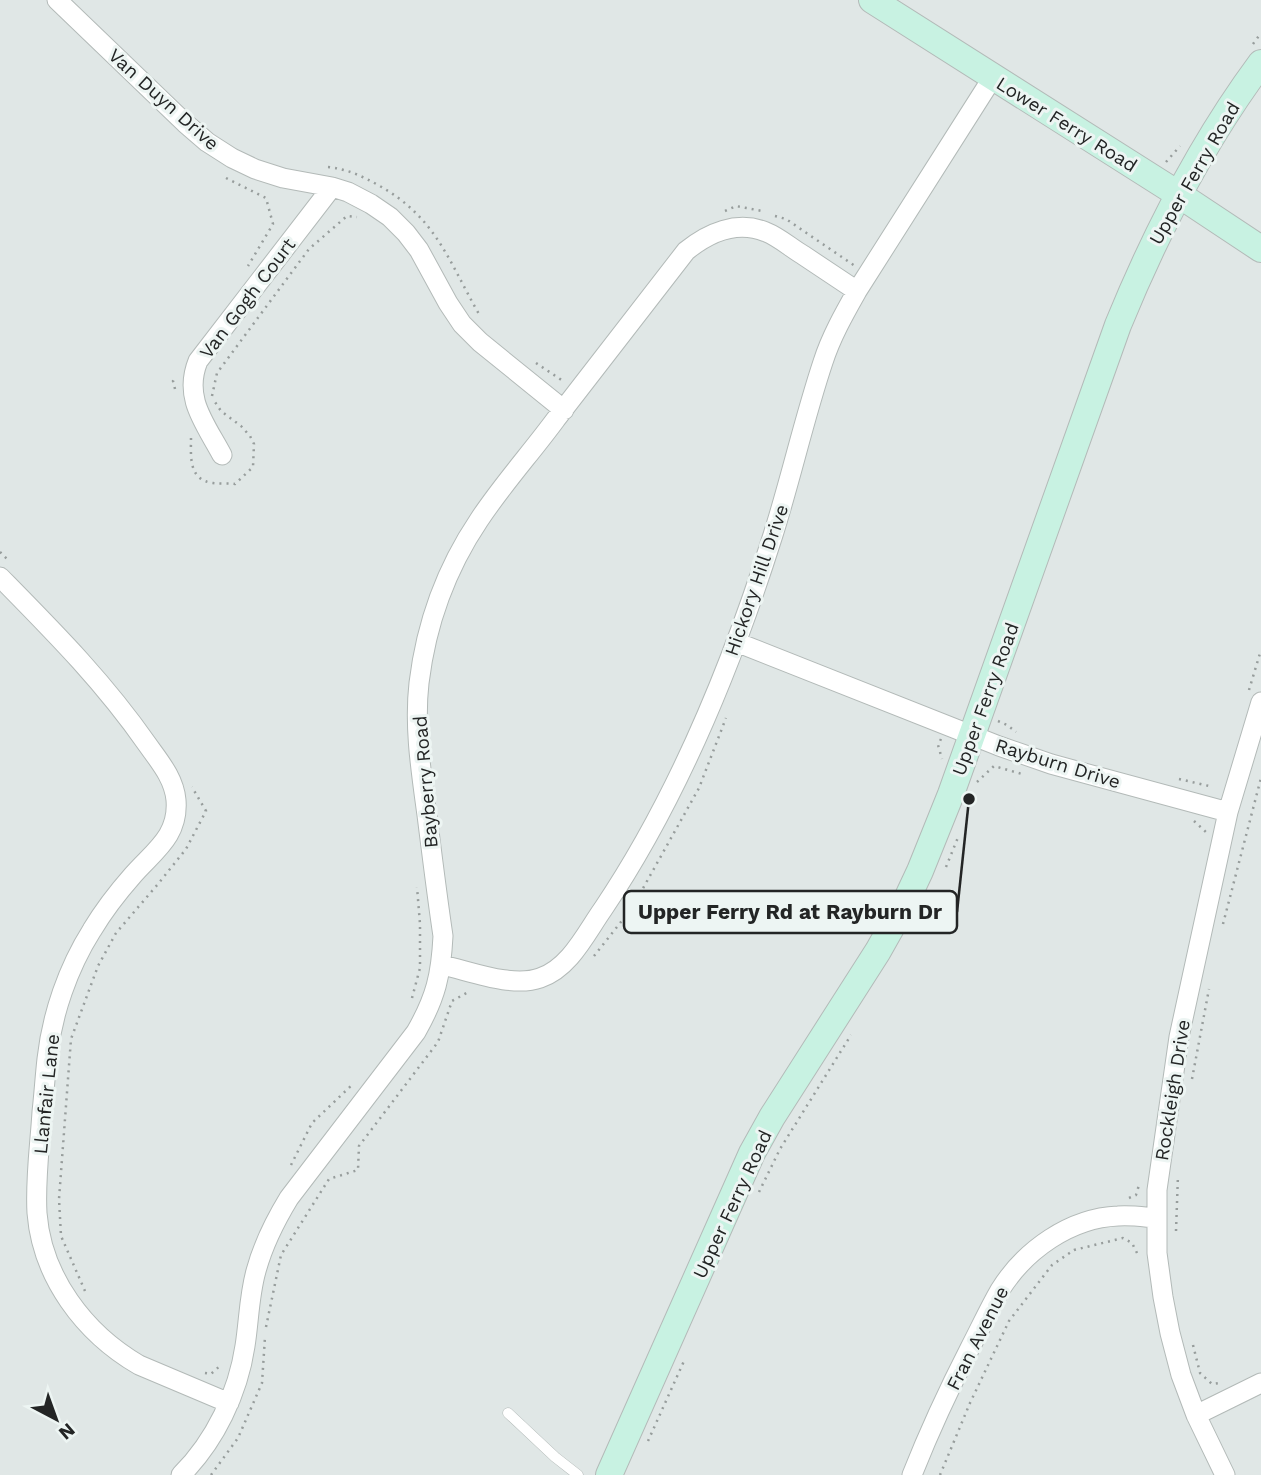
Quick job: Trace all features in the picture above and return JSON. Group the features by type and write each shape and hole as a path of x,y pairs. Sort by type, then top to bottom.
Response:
{"main road":[{"name":"Lower Ferry Road","path":"872,0 1261,249"},
{"name":"Upper Ferry Road","path":"609,1475 752,1153 878,951 920,871 951,794 1118,326 1140,272 1178,194 1212,134 1261,63"}],"street":[{"name":"Van Duyn Drive","path":"57,0 207,142 255,169 348,192 390,217 419,250 462,324 480,342 564,410"},
{"name":"Hickory Hill Drive","path":"442,965 508,980 524,982 540,978 565,962 615,891 673,787 736,642 764,565 823,360 839,323 857,290 993,77"},
{"name":"Van Gogh Court","path":"222,455 194,400 193,373 198,361 332,187"},
{"name":"Bayberry Road","path":"181,1475 200,1453 229,1403 245,1347 256,1270 276,1220 289,1198 416,1032 437,987 442,965 443,936 419,762 419,684 433,616 460,552 479,520 686,251 700,240 715,232 734,228 767,232 857,290"},
{"name":"Llanfair Lane","path":"7,572 128,717 165,770 173,785 176,800 172,831 164,844 119,892 92,931 68,980 54,1023 47,1058 36,1188 37,1215 43,1245 53,1273 68,1300 84,1322 103,1341 139,1365 229,1403"},
{"name":"Rayburn Drive","path":"736,642 976,724 1051,764 1228,812"},
{"name":"Rockleigh Drive","path":"1226,1475 1196,1415 1181,1375 1170,1333 1160,1275 1157,1190 1179,1037 1228,812 1261,702"},
{"name":"Fran Avenue","path":"912,1475 957,1374 1000,1291 1029,1254 1069,1228 1094,1220 1118,1216 1156,1218"},
{"path":"1196,1415 1261,1383"}],"lane":[{"path":"508,1413 555,1458 578,1475"}],"path":[{"path":"319,167 333,167 357,173 411,206 448,256 483,323"},
{"path":"226,178 266,198 273,224 246,268"},
{"path":"717,214 736,206 786,219 855,266"},
{"path":"191,433 191,463 194,473 207,482 235,484 253,467 254,444 250,436 221,411 212,397 217,373 309,249 347,216 358,217"},
{"path":"530,359 565,383"},
{"path":"175,393 173,381 178,368"},
{"path":"0,552 7,572"},
{"path":"592,959 632,908 699,788 729,712"},
{"path":"976,724 1007,725 1024,738"},
{"path":"977,783 994,766 1031,777"},
{"path":"1169,777 1209,786"},
{"path":"1223,924 1261,778"},
{"path":"90,1301 61,1237 59,1199 71,1039 97,966 116,933 186,849 206,811 188,779"},
{"path":"1192,819 1208,834"},
{"path":"944,870 959,833"},
{"path":"410,1009 421,968 416,877"},
{"path":"211,1475 239,1438 262,1383 265,1333 281,1255 329,1179 358,1170 359,1146 438,1042 452,1000 471,990"},
{"path":"1191,1086 1209,990"},
{"path":"758,1194 780,1149 852,1033"},
{"path":"289,1169 312,1123 353,1084"},
{"path":"1176,1236 1179,1172"},
{"path":"1126,1199 1136,1195 1142,1177"},
{"path":"940,1475 1009,1321 1052,1265 1074,1250 1122,1238 1132,1243"},
{"path":"1193,1345 1200,1373 1212,1384"},
{"path":"648,1442 687,1354"},
{"path":"200,1372 211,1374 225,1361"}],"place":[{"name":"Upper Ferry Rd at Rayburn Dr","path":"969,799"}]}
